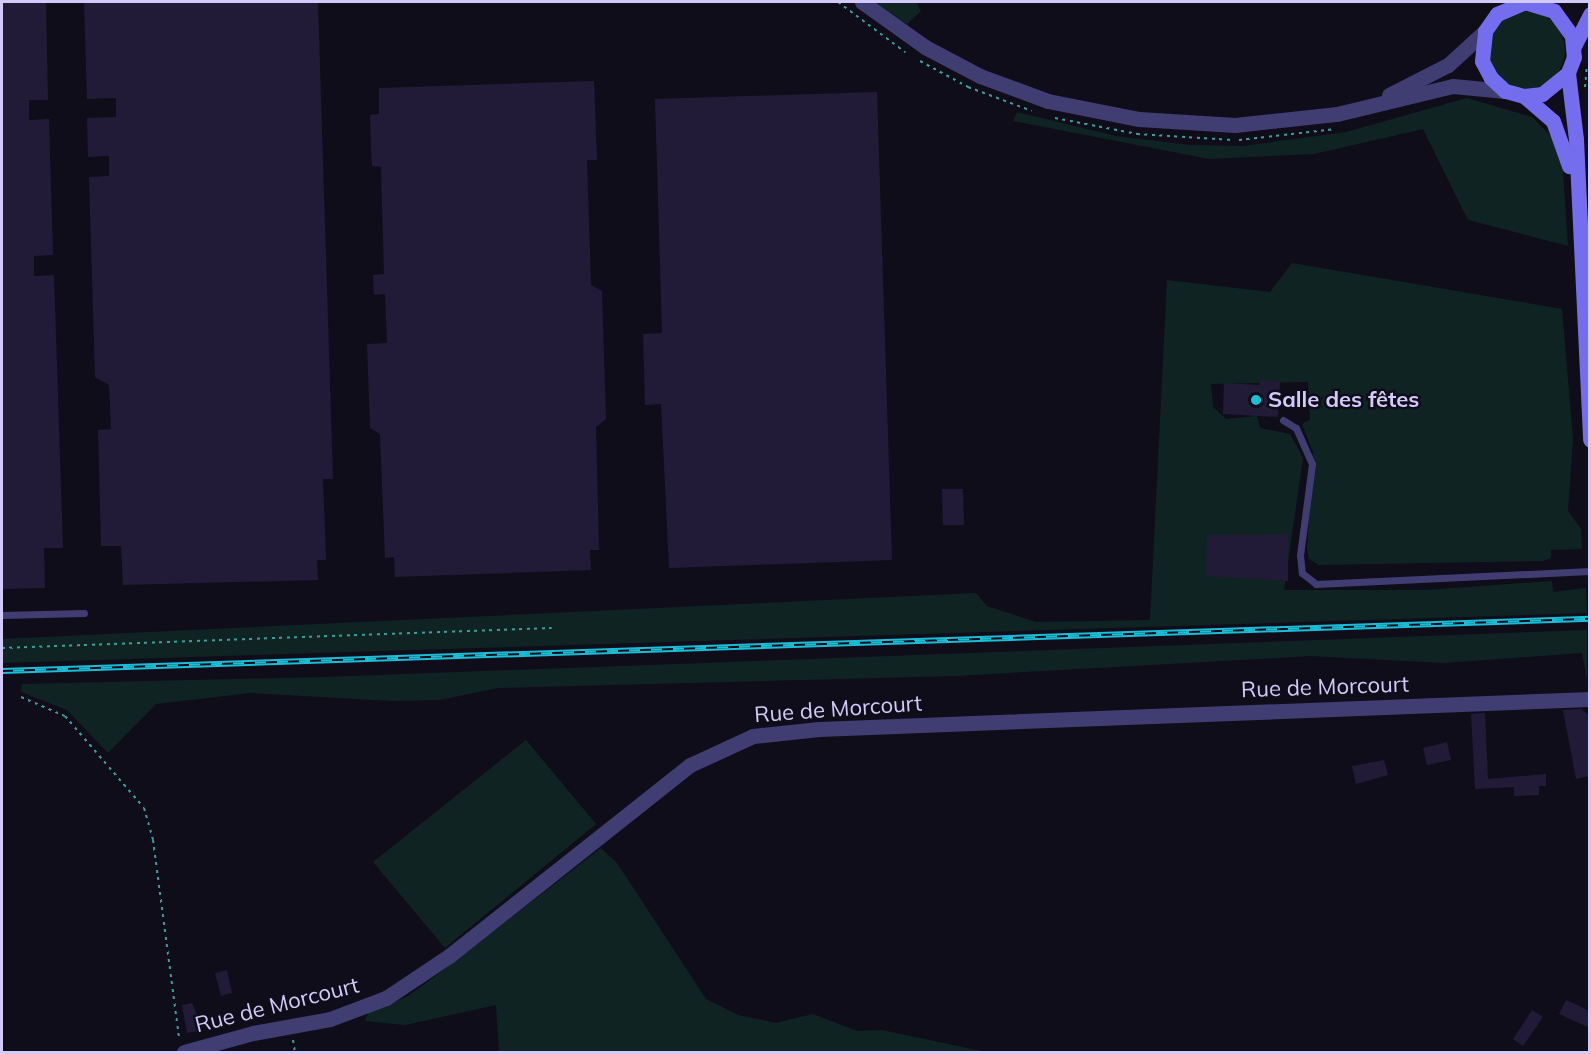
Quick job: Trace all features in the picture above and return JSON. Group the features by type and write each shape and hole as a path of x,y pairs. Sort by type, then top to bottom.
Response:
{"main road":[{"path":"1574,46 1562,18 1539,2 1505,8 1485,31 1481,51 1485,70 1505,90 1524,96 1543,109 1565,144 1576,200"},
{"path":"1590,14 1574,46 1568,73 1576,139 1576,200 1590,440"},
{"path":"1524,96 1550,91 1568,73"}],"street":[{"path":"862,2 942,57 1048,101 1105,114 1201,125 1337,114 1453,86 1505,90"},
{"path":"1337,114 1417,84 1456,59 1485,31"},
{"name":"Rue de Morcourt","path":"182,1047 330,1019 386,998 448,956 690,765 753,736 819,729 1590,699"}],"lane":[{"path":"1283,420 1296,428 1312,464 1300,555 1302,573 1316,584 1590,572"},
{"path":"2,615 84,613"}],"path":[{"path":"1585,90 1587,64"},
{"path":"2,648 552,628"},
{"path":"21,697 65,716 144,808 153,840 182,1047"}],"green space":[{"path":"874,2 916,2 921,11 907,24"},
{"path":"1526,11 1541,14 1553,23 1562,35 1565,50 1562,65 1553,77 1541,86 1526,89 1511,86 1499,77 1490,65 1487,50 1490,35 1499,23 1511,14"},
{"path":"1467,98 1532,117 1551,136 1563,171 1568,246 1468,220 1423,129 1314,154 1209,159 1013,121 1017,112 1116,136 1190,145 1243,146 1346,132"},
{"path":"1292,263 1562,309 1573,439 1568,511 1581,529 1582,549 1551,550 1551,558 1543,561 1319,565 1309,559 1307,549 1313,452 1302,424 1310,420 1308,382 1211,384 1213,407 1226,419 1257,416 1260,428 1290,434 1303,458 1284,590 1425,590 1552,581 1553,592 1586,588 1587,613 2,663 2,639 976,593 987,606 1036,622 1150,620 1167,280 1270,292"},
{"path":"1587,630 1587,680 1582,653 1443,663 1311,656 956,676 498,688 440,700 392,701 250,693 156,704 108,753 67,710 21,692 22,684 325,677"},
{"path":"526,740 596,824 445,948 373,862"},
{"path":"601,848 617,863 706,999 738,1015 776,1023 813,1014 857,1031 882,1030 986,1052 499,1052 496,1005 405,1025 365,1021 368,1013 408,996"}],"building":[{"path":"2,2 46,3 48,100 29,100 29,120 49,119 53,255 34,256 34,276 54,275 63,548 44,548 45,588 2,589"},
{"path":"84,2 318,2 333,479 323,479 326,560 317,560 318,580 123,585 121,546 101,546 98,430 111,429 109,385 95,377 89,177 109,176 109,156 88,157 87,118 116,117 116,98 87,99"},
{"path":"594,81 597,160 587,160 591,285 602,291 606,419 596,427 599,550 590,550 591,570 395,577 394,557 385,558 380,434 370,428 367,344 387,343 385,294 374,295 373,275 384,274 381,167 372,166 370,115 379,114 379,88"},
{"path":"877,92 892,560 669,568 661,404 645,405 643,334 662,333 655,99"},
{"path":"1261,380 1280,381 1278,417 1223,414 1224,383 1259,385"},
{"path":"942,489 963,489 964,525 943,525"},
{"path":"1288,534 1288,581 1206,576 1207,535"},
{"path":"1581,709 1590,716 1590,776 1576,779 1563,710"},
{"path":"1485,713 1488,779 1546,774 1546,786 1539,786 1539,795 1514,796 1514,787 1475,789 1471,714"},
{"path":"1447,742 1451,760 1427,765 1423,748"},
{"path":"1384,760 1388,775 1356,784 1352,766"},
{"path":"227,970 232,993 221,996 215,973"},
{"path":"1566,1000 1590,1011 1590,1028 1559,1014"},
{"path":"192,1003 203,1030 187,1033 182,1005"},
{"path":"1532,1010 1543,1017 1523,1046 1513,1039"}],"railway":[{"path":"2,671 1590,619"}],"place":[{"name":"Salle des fêtes","path":"1256,400"}]}
